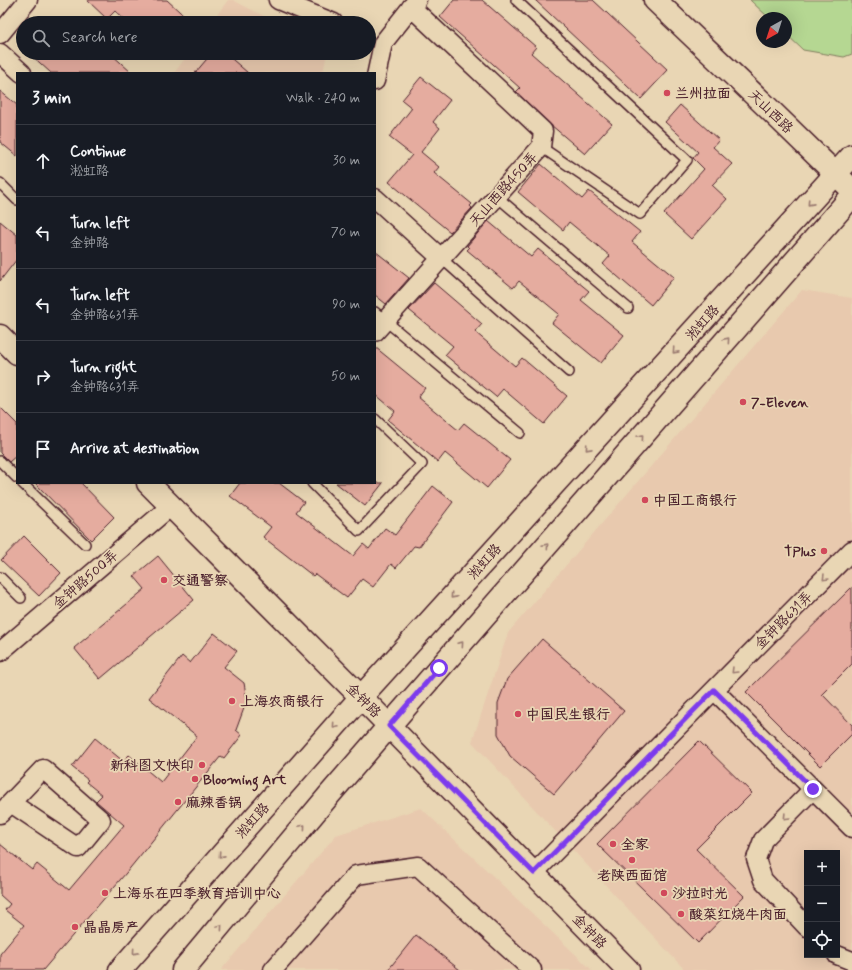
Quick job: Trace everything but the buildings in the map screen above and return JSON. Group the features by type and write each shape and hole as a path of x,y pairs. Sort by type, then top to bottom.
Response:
{"main road":[{"name":"天山西路","path":"655,0 852,190"},
{"name":"淞虹路","path":"120,970 361,697 852,156"},
{"path":"183,970 330,794 852,196"},
{"path":"0,336 16,352"},
{"name":"金钟路","path":"149,484 361,697 628,970"}],"street":[{"path":"1,30 28,0"},
{"path":"278,0 317,16"},
{"name":"天山西路450弄","path":"376,40 414,3 543,131 541,147 441,258 379,321"},
{"path":"0,54 21,72"},
{"name":"天山西路450弄","path":"375,72 376,60"},
{"path":"376,199 441,258"},
{"name":"金钟路500弄","path":"0,652 171,506"},
{"name":"金钟路631弄","path":"534,873 852,550"},
{"path":"714,690 852,828"},
{"path":"43,769 101,820 78,848 6,808 43,769"},
{"path":"804,924 762,880 756,859 764,840 813,789"},
{"path":"274,970 356,875 418,866 532,970"},
{"path":"840,956 852,961"}],"lane":[{"path":"516,0 687,160 640,214 541,147"},
{"path":"0,183 16,199"},
{"path":"496,196 628,308"},
{"path":"441,258 568,372"},
{"path":"379,321 520,433"},
{"path":"313,484 359,531 422,464 376,420"},
{"path":"0,461 16,477"},
{"path":"23,484 85,544"},
{"path":"0,577 21,598"}],"shaded area":[{"path":"228,0 233,0 264,16 216,16"},
{"path":"184,60 326,60 323,72 175,72"},
{"path":"802,290 852,298 852,970 685,970 472,742 508,633"},
{"path":"421,808 592,970 221,970 336,835"}],"green space":[{"path":"750,0 852,0 852,54 844,57 803,50 792,40 792,12 763,12"}],"place":[{"name":"兰州拉面","path":"667,93"},
{"name":"7-Eleven","path":"743,402"},
{"name":"中国工商银行","path":"645,500"},
{"name":"TPlus","path":"824,551"},
{"name":"交通警察","path":"164,580"},
{"name":"上海农商银行","path":"232,701"},
{"name":"中国民生银行","path":"518,714"},
{"name":"新科图文快印","path":"202,765"},
{"name":"Blooming Art","path":"195,779"},
{"name":"麻辣香锅","path":"178,802"},
{"name":"全家","path":"613,844"},
{"name":"老陕西面馆","path":"632,860"},
{"name":"上海乐在四季教育培训中心","path":"105,893"},
{"name":"沙拉时光","path":"664,893"},
{"name":"酸菜红烧牛肉面","path":"681,914"},
{"name":"晶晶房产","path":"75,927"}],"route":[{"path":"439,668 389,726 534,873 714,690 813,789"}]}
